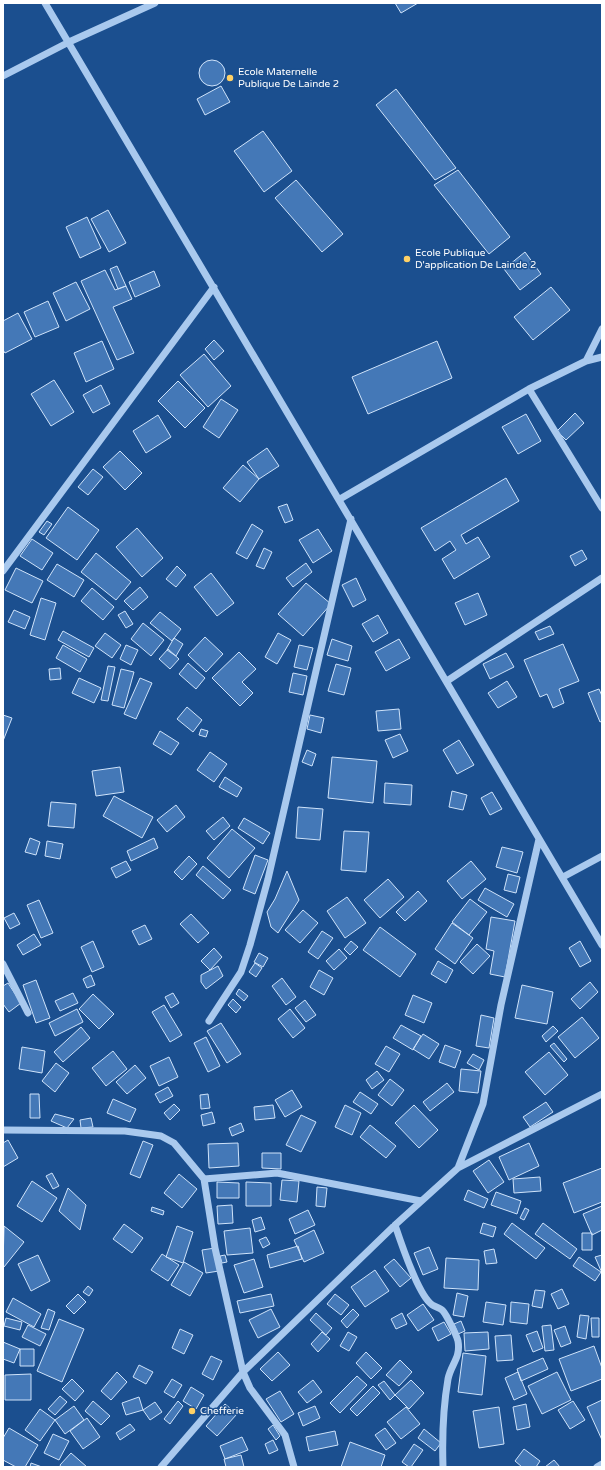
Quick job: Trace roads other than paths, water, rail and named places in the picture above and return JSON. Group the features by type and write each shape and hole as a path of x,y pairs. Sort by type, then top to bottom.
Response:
{"street":[{"path":"45,3 602,945"},
{"path":"3,76 69,42 155,3"},
{"path":"3,571 214,287"},
{"path":"586,361 602,328"},
{"path":"340,500 529,389 586,361 602,357"},
{"path":"529,389 602,508"},
{"path":"209,1021 241,972 252,938 268,879 351,519"},
{"path":"447,681 602,578"},
{"path":"458,1168 483,1104 501,1005 539,839"},
{"path":"563,877 602,856"},
{"path":"3,964 28,1013"},
{"path":"161,1467 243,1372 395,1225 458,1168 602,1094"},
{"path":"3,1130 125,1131 161,1136 174,1143 204,1179 215,1248 243,1372 250,1388 285,1435 294,1467"},
{"path":"204,1179 277,1173 421,1201"},
{"path":"395,1225 404,1251 422,1289 430,1303 443,1311 458,1340 459,1352 456,1362 448,1377 443,1408 443,1467"},
{"path":"597,1467 602,1464"}],"place":[{"name":"Ecole Maternelle Publique De Lainde 2","path":"230,78"},
{"name":"Ecole Publique D'application De Lainde 2","path":"407,259"},
{"name":"Chefferie","path":"192,1411"}]}
